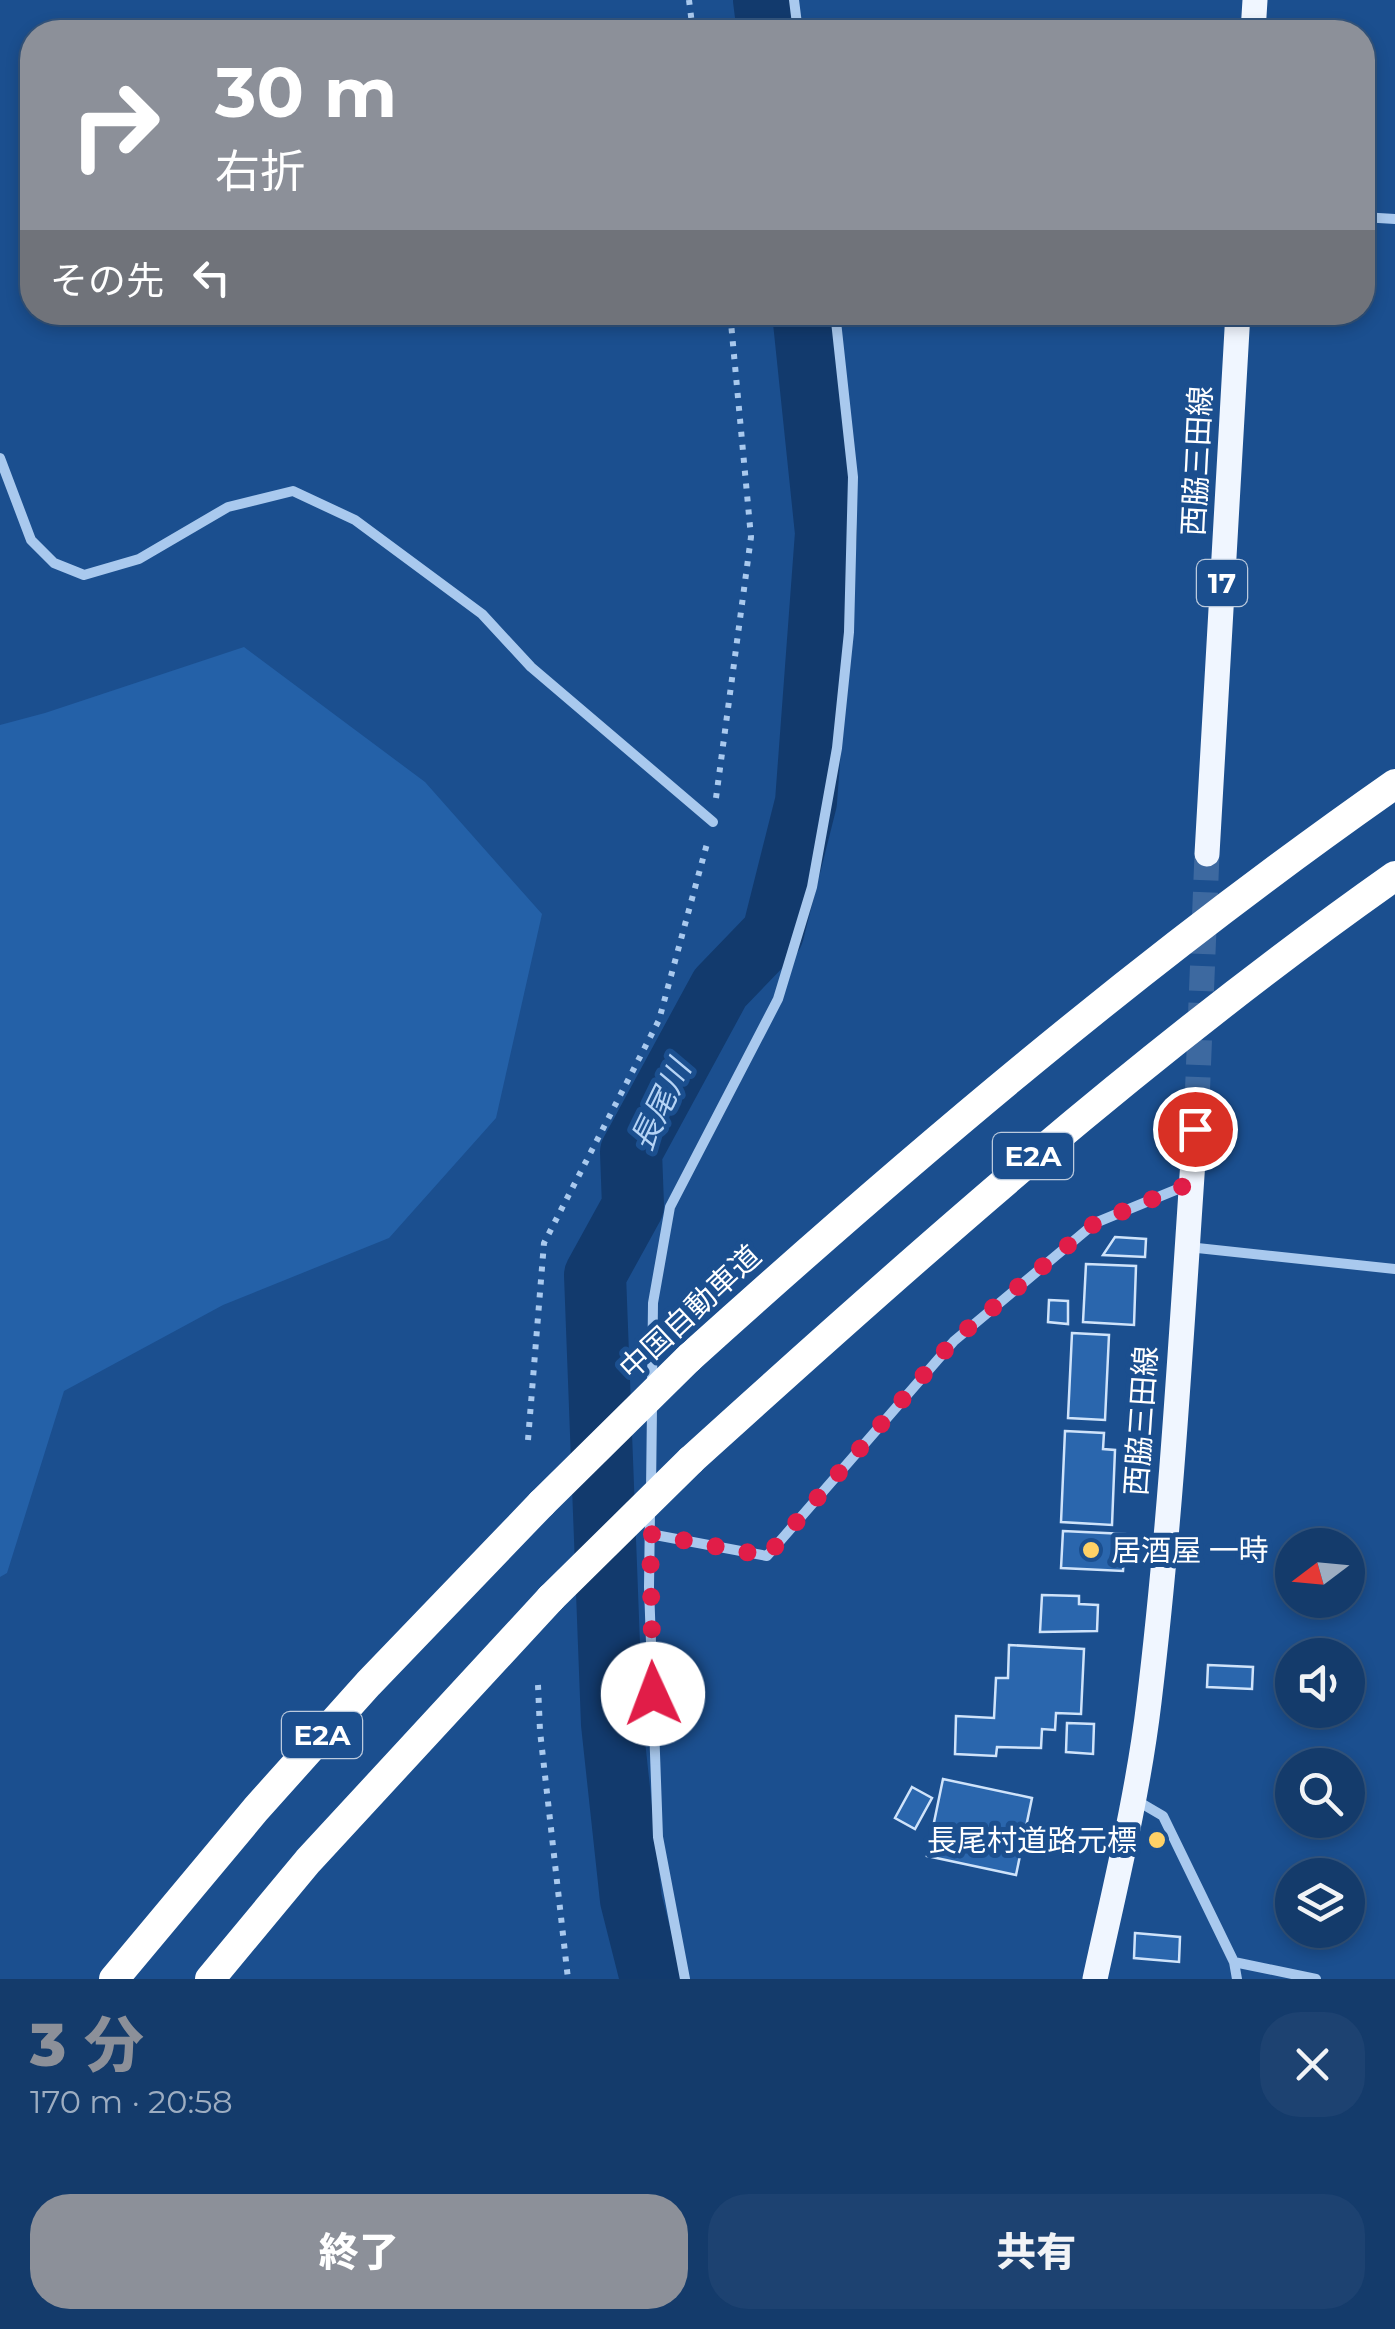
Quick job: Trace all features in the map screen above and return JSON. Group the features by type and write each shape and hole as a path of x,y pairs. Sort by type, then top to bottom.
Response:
{"highway":[{"name":"中国自動車道","path":"114,1979 256,1809 368,1684 688,1358 862,1202 1059,1038 1309,844 1395,784"},
{"name":"E2A","path":"210,1979 308,1862 550,1598 691,1460 896,1274 1104,1096 1395,876"}],"main road":[{"name":"西脇三田線","path":"1206,854 1237,325"},
{"name":"西脇三田線","path":"1095,1979 1134,1798 1151,1685 1197,1102"}],"street":[{"path":"685,1979 658,1837 650,1534 653,1303 670,1207 778,999 812,887 837,748 849,632 853,477 835,325"},
{"path":"0,458 30,540 54,564 84,575 139,559 228,507 293,491 355,520 482,614 531,667 712,822"},
{"path":"650,1534 767,1556 954,1340 1095,1223 1191,1183"},
{"path":"1187,1247 1395,1269"},
{"path":"1134,1798 1163,1816 1234,1962 1238,1979"},
{"path":"1234,1962 1316,1979"}],"path":[{"path":"528,1440 544,1243 659,1020 712,822 751,537 731,325"},
{"path":"538,1685 568,1979"}],"shaded area":[{"path":"244,647 425,782 542,914 496,1118 389,1238 223,1305 64,1391 7,1573 0,1577 0,725"}],"building":[{"path":"1115,1237 1146,1239 1145,1257 1103,1255"},
{"path":"1086,1264 1136,1266 1134,1325 1083,1322"},
{"path":"1049,1300 1068,1301 1068,1324 1048,1322"},
{"path":"1072,1333 1109,1335 1105,1420 1068,1418"},
{"path":"1065,1431 1104,1433 1103,1449 1115,1450 1112,1525 1061,1522"},
{"path":"1063,1531 1125,1534 1123,1571 1061,1568"},
{"path":"1042,1595 1079,1596 1079,1604 1098,1605 1097,1631 1040,1632"},
{"path":"1009,1645 1084,1649 1081,1714 1056,1713 1055,1730 1042,1729 1041,1748 997,1747 996,1756 955,1754 956,1716 994,1718 996,1678 1008,1678"},
{"path":"1208,1665 1253,1667 1252,1689 1207,1687"},
{"path":"1067,1723 1094,1724 1093,1754 1066,1752"},
{"path":"943,1779 1032,1798 1016,1875 927,1856"},
{"path":"912,1787 932,1798 915,1829 895,1818"},
{"path":"1135,1933 1180,1937 1179,1962 1134,1958"}],"waterway":[{"name":"長尾川","path":"764,0 766,20"},
{"name":"長尾川","path":"651,1979 631,1900 612,1724 595,1275 633,1206 631,1152 720,988 773,933 806,802 826,533 804,325"}],"tunnel":[{"path":"1197,1102 1207,854"}],"place":[{"name":"居酒屋 一時","path":"1091,1550"},
{"name":"長尾村道路元標","path":"1157,1840"}],"route":[{"path":"653,1694 650,1534 767,1556 954,1340 1095,1223 1191,1183 1195,1129"}]}
